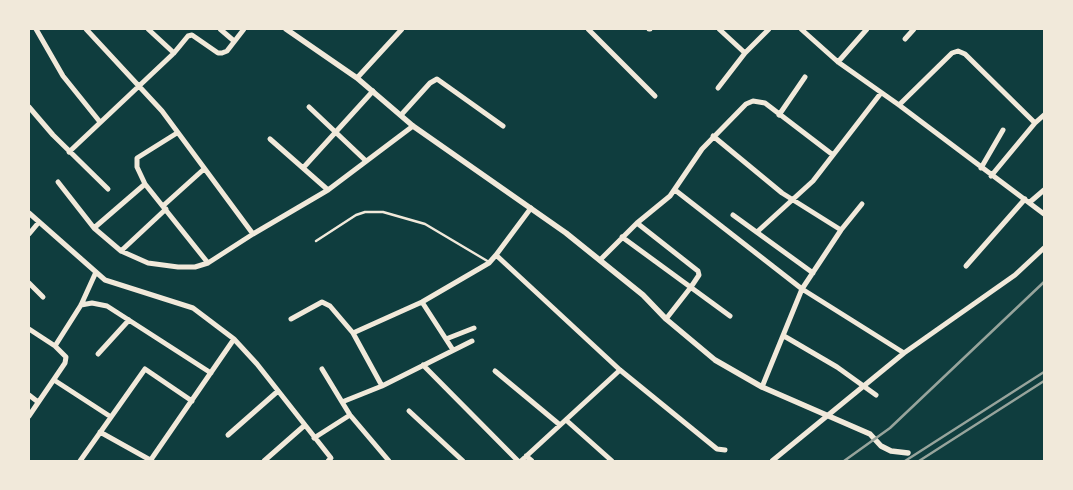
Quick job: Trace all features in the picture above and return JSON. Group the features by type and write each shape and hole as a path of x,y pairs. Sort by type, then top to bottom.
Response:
{"street":[{"path":"36,29 62,76 100,122"},
{"path":"86,29 162,112 253,234"},
{"path":"148,29 174,52"},
{"path":"220,29 234,41"},
{"path":"70,152 174,52 188,36 192,35 218,53 227,51 244,29"},
{"path":"286,29 357,78 413,126 531,208 600,260 715,360 762,387 870,434 881,446 891,450 908,452"},
{"path":"357,78 402,29"},
{"path":"588,29 655,96"},
{"path":"719,29 745,53"},
{"path":"718,88 745,53 769,29"},
{"path":"800,29 838,62 899,105 1044,214"},
{"path":"838,62 867,29"},
{"path":"905,39 914,29"},
{"path":"899,105 952,53 958,51 965,54 1035,122"},
{"path":"779,115 805,77"},
{"path":"401,115 430,83 437,79 503,126"},
{"path":"303,168 373,91"},
{"path":"757,232 813,182 881,93"},
{"path":"600,260 637,223 670,196 692,162 713,136 746,104 753,101 765,103 832,156"},
{"path":"29,107 70,152 108,189"},
{"path":"308,107 366,161"},
{"path":"991,176 1035,122 1044,115"},
{"path":"58,182 94,228 121,251 148,263 195,267 208,263 328,190 413,126"},
{"path":"981,168 1003,130"},
{"path":"177,133 137,158 137,167 145,184 208,263"},
{"path":"713,136 793,200 841,230"},
{"path":"270,139 328,190"},
{"path":"121,251 204,169"},
{"path":"94,228 145,184"},
{"path":"675,190 802,289 904,353"},
{"path":"966,266 1027,200 1044,190"},
{"path":"762,387 802,289 841,230 862,204"},
{"path":"354,333 422,302 489,262 531,208"},
{"path":"29,213 96,272 115,285 193,308 234,339 278,391 331,460"},
{"path":"733,215 813,273"},
{"path":"29,234 39,222"},
{"path":"637,223 695,266 699,275 666,319"},
{"path":"622,238 730,316"},
{"path":"772,461 904,353 1015,274 1044,248"},
{"path":"496,255 620,370 717,449 725,450"},
{"path":"54,346 81,304 96,272"},
{"path":"29,283 43,297"},
{"path":"291,319 322,302 330,306 354,333 382,386"},
{"path":"422,302 453,350"},
{"path":"81,304 92,303 107,306 210,374"},
{"path":"98,354 129,320"},
{"path":"29,328 66,357 65,363 29,416"},
{"path":"446,339 474,328"},
{"path":"784,336 838,367 876,395"},
{"path":"100,432 151,461 234,339"},
{"path":"342,402 382,386 472,341"},
{"path":"423,365 519,461 620,370"},
{"path":"80,461 145,369 192,401"},
{"path":"322,369 350,415 389,461"},
{"path":"495,371 560,425"},
{"path":"54,380 111,417"},
{"path":"228,435 278,391"},
{"path":"29,395 38,402"},
{"path":"409,411 462,461"},
{"path":"314,438 350,415"},
{"path":"566,420 612,461"},
{"path":"264,461 305,425"},
{"path":"526,456 532,461"}],"lane":[{"path":"316,241 356,215 365,212 383,212 424,224 489,262"}],"railway":[{"path":"844,461 890,428 1044,282"},
{"path":"905,461 1044,372"},
{"path":"919,461 1044,381"}]}
